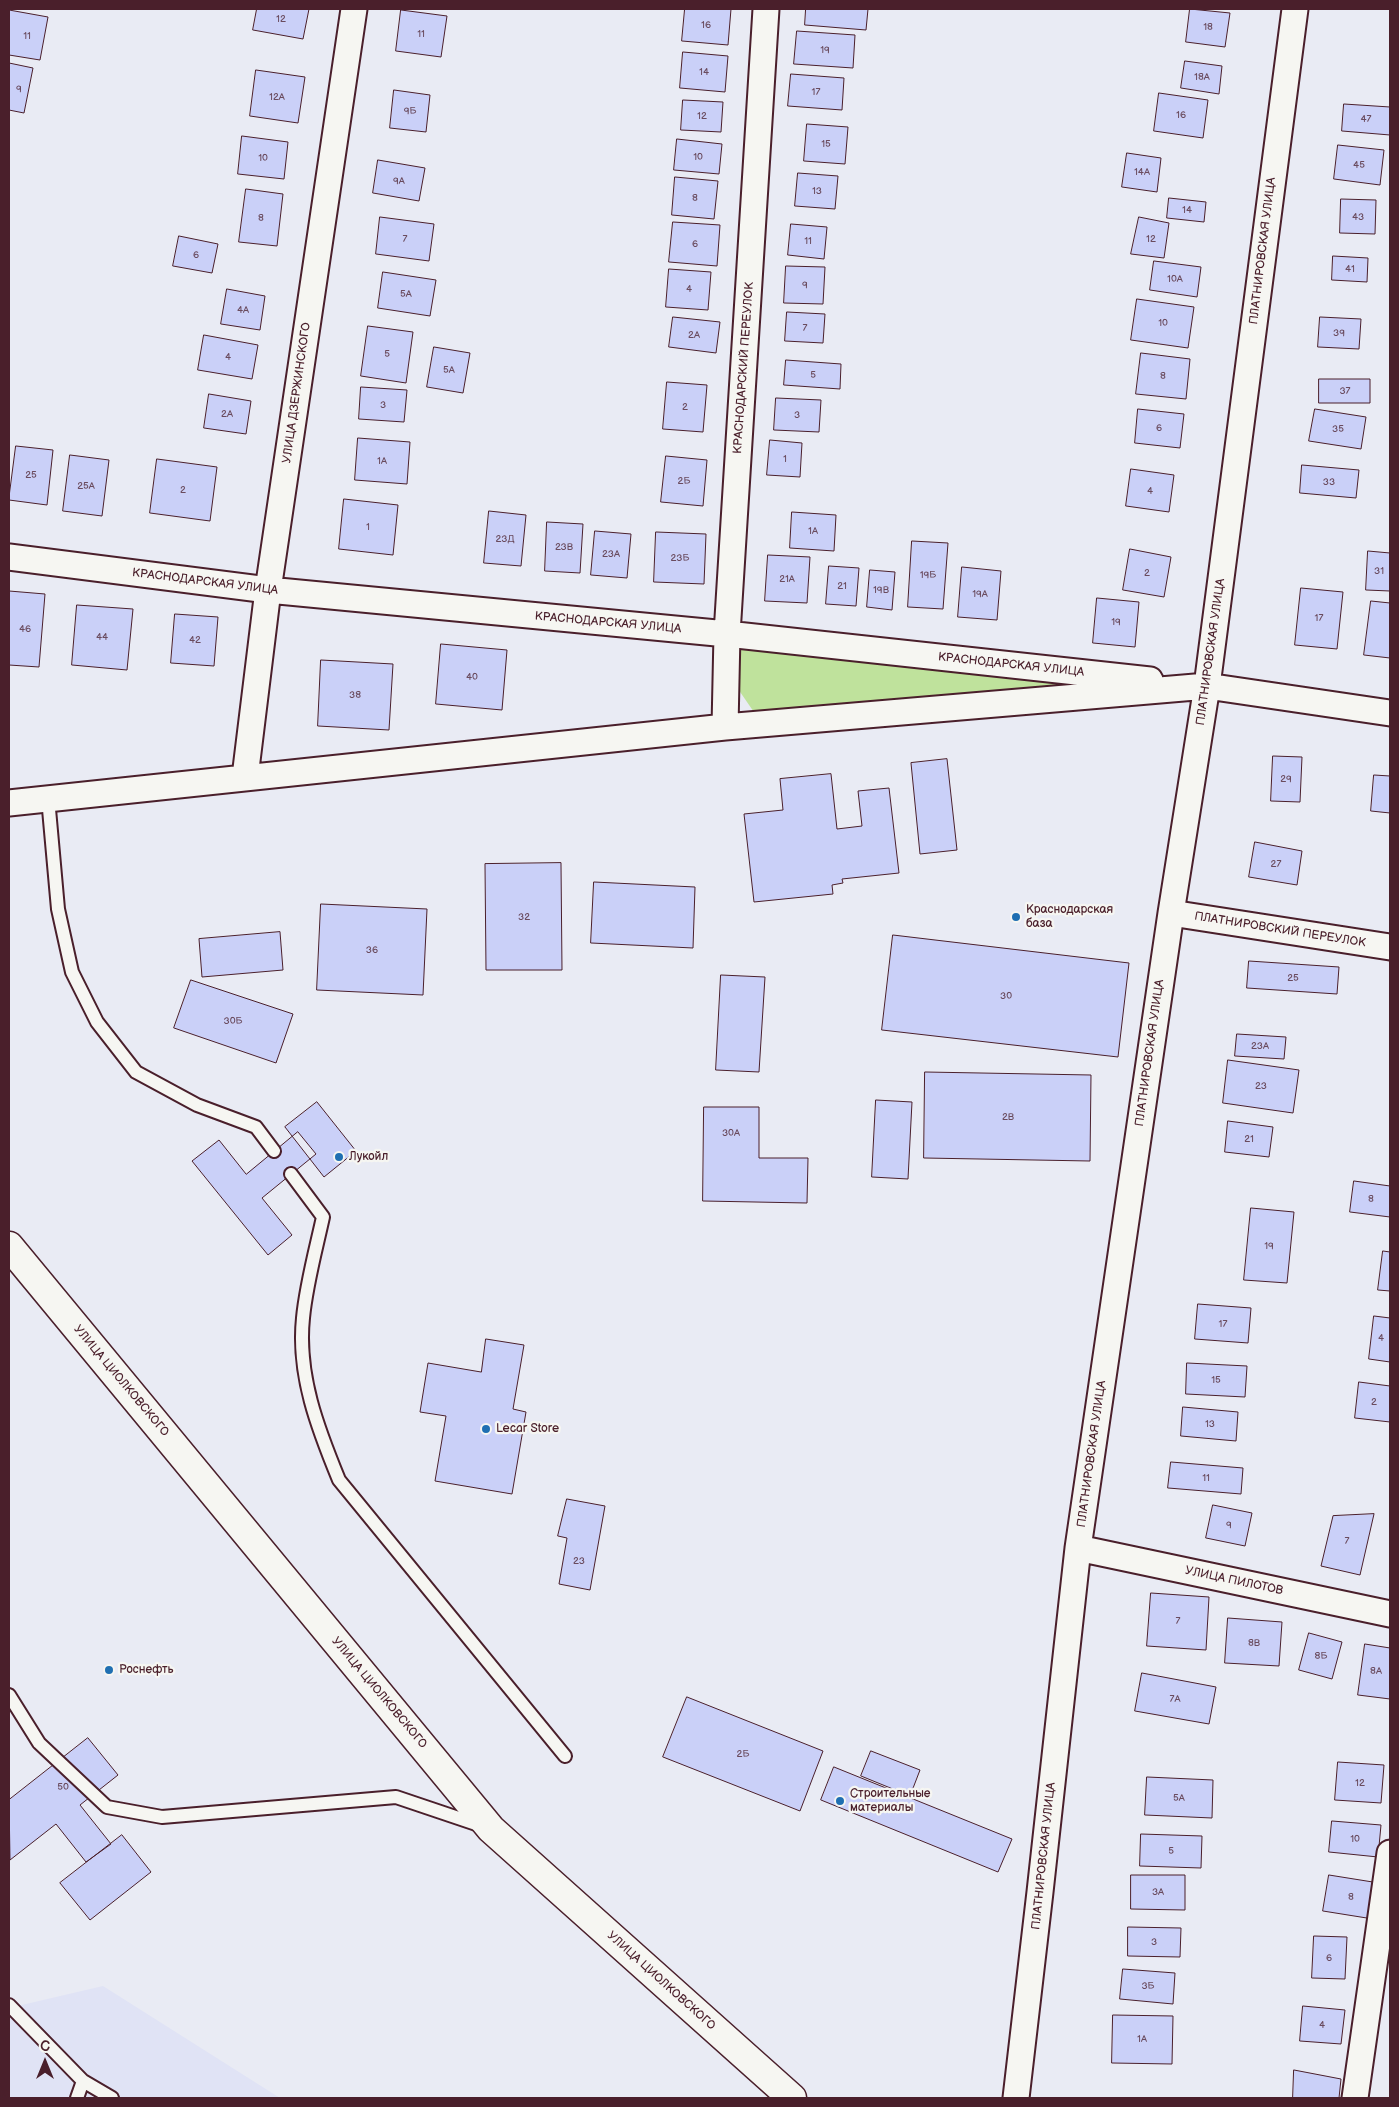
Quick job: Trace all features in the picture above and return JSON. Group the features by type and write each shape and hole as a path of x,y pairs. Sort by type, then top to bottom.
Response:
{"main road":[{"name":"УЛИЦА ЦИОЛКОВСКОГО","path":"9,1246 491,1829 792,2098"}],"street":[{"name":"УЛИЦА ДЗЕРЖИНСКОГО","path":"245,777 268,590 354,9"},
{"name":"КРАСНОДАРСКИЙ ПЕРЕУЛОК","path":"725,727 727,634 766,9"},
{"name":"ПЛАТНИРОВСКАЯ УЛИЦА","path":"1016,2098 1078,1548 1171,913 1207,686 1295,9"},
{"name":"КРАСНОДАРСКАЯ УЛИЦА","path":"9,557 268,590 727,634 1207,686 1390,713"},
{"name":"КРАСНОДАРСКАЯ УЛИЦА","path":"9,804 48,798 725,727 1207,686"},
{"name":"ПЛАТНИРОВСКИЙ ПЕРЕУЛОК","path":"1171,913 1390,948"},
{"name":"УЛИЦА ПИЛОТОВ","path":"1078,1548 1390,1614"},
{"path":"1355,2098 1390,1853"}],"lane":[{"path":"48,798 58,909 72,972 97,1022 136,1072 197,1105 256,1127 274,1151"},
{"path":"291,1174 323,1217 302,1318 303,1371 320,1434 339,1480 565,1756"},
{"path":"9,1695 40,1743 107,1807 162,1817 396,1796 491,1829"},
{"path":"9,2005 83,2081 112,2098"},
{"path":"77,2098 83,2081"}],"shaded area":[{"path":"103,1986 280,2098 9,2098 9,2008"}],"green space":[{"path":"739,649 1078,683 760,721 734,683"}],"building":[{"path":"257,9 309,9 303,39 253,30"},
{"path":"685,9 731,9 728,45 682,41"},
{"path":"806,9 868,9 866,30 805,25"},
{"path":"1190,9 1230,13 1225,47 1186,42"},
{"path":"9,10 48,17 40,60 9,55"},
{"path":"401,10 447,16 441,57 396,51"},
{"path":"797,31 855,35 853,68 794,64"},
{"path":"683,52 728,56 725,92 680,88"},
{"path":"1185,61 1222,66 1219,94 1181,88"},
{"path":"9,63 33,68 24,113 9,110"},
{"path":"256,70 305,77 298,123 250,116"},
{"path":"791,74 844,78 842,110 788,106"},
{"path":"394,90 430,95 426,132 390,128"},
{"path":"1159,93 1208,100 1203,138 1154,131"},
{"path":"683,100 723,102 721,132 681,130"},
{"path":"1344,104 1390,107 1390,135 1342,131"},
{"path":"807,124 848,127 845,164 804,161"},
{"path":"242,136 288,142 284,179 238,174"},
{"path":"677,139 722,144 719,174 674,170"},
{"path":"1338,145 1384,150 1380,185 1334,179"},
{"path":"1127,153 1161,158 1157,192 1122,187"},
{"path":"378,160 425,168 419,201 373,193"},
{"path":"798,173 838,176 835,209 795,206"},
{"path":"675,177 718,181 714,219 672,215"},
{"path":"246,189 283,194 277,246 239,242"},
{"path":"1169,198 1206,202 1204,222 1167,218"},
{"path":"1341,199 1376,200 1375,234 1340,233"},
{"path":"380,217 434,224 429,261 376,254"},
{"path":"1139,217 1169,223 1164,258 1131,254"},
{"path":"673,222 720,225 717,266 669,262"},
{"path":"791,224 827,227 824,259 788,255"},
{"path":"179,236 218,244 212,273 173,266"},
{"path":"1333,256 1368,258 1367,282 1332,280"},
{"path":"1154,261 1201,267 1197,297 1150,290"},
{"path":"786,266 825,267 823,304 784,303"},
{"path":"669,269 711,272 708,310 666,307"},
{"path":"383,272 436,280 430,316 378,308"},
{"path":"227,289 265,296 260,330 221,324"},
{"path":"1137,299 1194,307 1188,348 1131,340"},
{"path":"787,312 825,314 823,343 785,341"},
{"path":"673,317 720,322 716,353 669,347"},
{"path":"1320,317 1361,319 1359,349 1318,347"},
{"path":"368,326 413,332 406,383 361,376"},
{"path":"204,335 258,345 252,379 198,370"},
{"path":"434,347 470,353 463,393 427,387"},
{"path":"1141,353 1190,359 1186,399 1136,394"},
{"path":"786,360 841,364 840,389 784,385"},
{"path":"1319,379 1370,379 1370,403 1319,403"},
{"path":"667,382 707,385 703,432 663,429"},
{"path":"361,387 407,390 404,422 359,419"},
{"path":"209,394 251,401 246,434 204,428"},
{"path":"776,398 821,400 819,432 774,430"},
{"path":"1138,409 1184,414 1180,448 1135,443"},
{"path":"1315,409 1366,417 1361,449 1309,441"},
{"path":"358,438 410,442 407,484 355,480"},
{"path":"770,440 802,443 800,477 767,475"},
{"path":"16,446 53,450 47,505 9,500"},
{"path":"70,455 109,460 102,516 63,511"},
{"path":"666,456 707,460 703,506 661,502"},
{"path":"157,459 217,467 210,521 150,513"},
{"path":"1302,465 1359,470 1356,498 1300,493"},
{"path":"1131,469 1174,475 1169,512 1126,506"},
{"path":"344,499 398,505 393,555 339,549"},
{"path":"489,511 526,515 521,566 484,563"},
{"path":"792,512 836,515 834,551 790,548"},
{"path":"547,522 583,524 580,573 545,571"},
{"path":"595,531 631,534 627,578 591,575"},
{"path":"656,532 706,534 704,584 654,582"},
{"path":"912,541 948,543 943,609 908,607"},
{"path":"1130,549 1171,557 1164,597 1123,590"},
{"path":"1368,551 1390,553 1390,591 1366,590"},
{"path":"768,555 810,557 807,603 765,601"},
{"path":"829,566 859,568 856,606 826,604"},
{"path":"962,567 1001,571 997,620 958,617"},
{"path":"870,570 895,572 892,610 867,607"},
{"path":"1301,588 1343,592 1337,649 1295,645"},
{"path":"9,591 45,594 39,667 9,665"},
{"path":"1097,598 1139,602 1135,647 1093,643"},
{"path":"1371,601 1390,603 1390,658 1364,655"},
{"path":"77,605 133,609 127,670 72,665"},
{"path":"175,614 218,617 214,666 171,663"},
{"path":"441,644 507,650 502,710 436,704"},
{"path":"321,660 393,664 389,730 318,726"},
{"path":"1273,756 1302,757 1300,802 1271,801"},
{"path":"947,759 957,850 920,854 911,763"},
{"path":"831,774 837,829 862,826 858,791 889,788 899,873 842,879 843,883 832,885 833,894 754,902 744,814 783,810 780,779"},
{"path":"1374,775 1390,776 1390,813 1371,811"},
{"path":"1255,842 1302,851 1297,885 1249,877"},
{"path":"561,863 562,970 486,970 485,864"},
{"path":"594,882 695,887 693,948 591,943"},
{"path":"321,904 427,909 423,995 317,990"},
{"path":"280,932 283,970 202,977 199,939"},
{"path":"893,935 1129,963 1118,1057 882,1030"},
{"path":"1249,961 1339,967 1337,994 1247,988"},
{"path":"721,975 765,977 759,1072 716,1070"},
{"path":"191,980 293,1014 276,1063 174,1028"},
{"path":"1237,1034 1286,1037 1284,1059 1235,1056"},
{"path":"1228,1060 1299,1070 1293,1113 1223,1103"},
{"path":"925,1072 1091,1075 1090,1161 924,1158"},
{"path":"876,1100 912,1102 908,1179 872,1177"},
{"path":"317,1102 356,1151 324,1177 285,1127"},
{"path":"704,1107 759,1107 759,1158 808,1158 807,1203 703,1201"},
{"path":"1228,1121 1273,1127 1269,1157 1225,1152"},
{"path":"298,1132 316,1154 262,1198 292,1235 268,1255 192,1161 219,1140 246,1174"},
{"path":"1354,1181 1390,1186 1390,1217 1350,1212"},
{"path":"1251,1208 1294,1212 1287,1283 1244,1280"},
{"path":"1383,1251 1390,1252 1390,1291 1378,1290"},
{"path":"1198,1304 1251,1308 1248,1343 1195,1339"},
{"path":"1374,1316 1390,1318 1390,1362 1369,1359"},
{"path":"486,1339 524,1345 513,1409 526,1412 512,1494 435,1481 446,1416 420,1412 428,1363 481,1372"},
{"path":"1187,1363 1247,1366 1245,1397 1186,1394"},
{"path":"1359,1382 1390,1386 1390,1422 1355,1418"},
{"path":"1183,1407 1238,1412 1236,1441 1181,1436"},
{"path":"1171,1462 1243,1468 1241,1494 1168,1488"},
{"path":"567,1499 605,1506 590,1590 559,1584 567,1538 558,1536"},
{"path":"1213,1505 1252,1513 1245,1546 1206,1538"},
{"path":"1374,1514 1360,1575 1321,1566 1333,1516"},
{"path":"1151,1593 1209,1597 1206,1650 1147,1646"},
{"path":"1228,1618 1282,1622 1279,1666 1225,1663"},
{"path":"1309,1633 1342,1642 1332,1679 1299,1670"},
{"path":"1365,1644 1390,1648 1390,1699 1358,1695"},
{"path":"1142,1673 1216,1687 1209,1724 1135,1711"},
{"path":"687,1697 823,1751 800,1811 663,1757"},
{"path":"88,1738 118,1775 80,1805 111,1844 86,1862 56,1824 10,1860 9,1800"},
{"path":"871,1751 920,1770 910,1796 861,1776"},
{"path":"1338,1762 1384,1765 1381,1803 1335,1800"},
{"path":"834,1767 1012,1839 998,1872 821,1800"},
{"path":"1147,1777 1213,1780 1212,1818 1145,1815"},
{"path":"1332,1821 1381,1825 1378,1857 1329,1852"},
{"path":"1141,1834 1202,1836 1201,1868 1140,1866"},
{"path":"122,1835 151,1872 90,1920 60,1883"},
{"path":"1131,1875 1185,1875 1185,1910 1131,1909"},
{"path":"1329,1875 1379,1883 1373,1919 1323,1911"},
{"path":"1128,1927 1181,1928 1180,1957 1128,1956"},
{"path":"1314,1936 1347,1937 1345,1979 1312,1978"},
{"path":"1123,1969 1175,1973 1173,2004 1120,1999"},
{"path":"1303,2006 1345,2010 1341,2044 1300,2041"},
{"path":"1113,2015 1173,2016 1172,2064 1112,2063"},
{"path":"1294,2070 1341,2079 1339,2098 1293,2098"}],"place":[{"name":"Краснодарская база","path":"1016,917"},
{"name":"Лукойл","path":"339,1157"},
{"name":"Lecar Store","path":"486,1429"},
{"name":"Роснефть","path":"109,1670"},
{"name":"Строительные материалы","path":"840,1801"}]}
